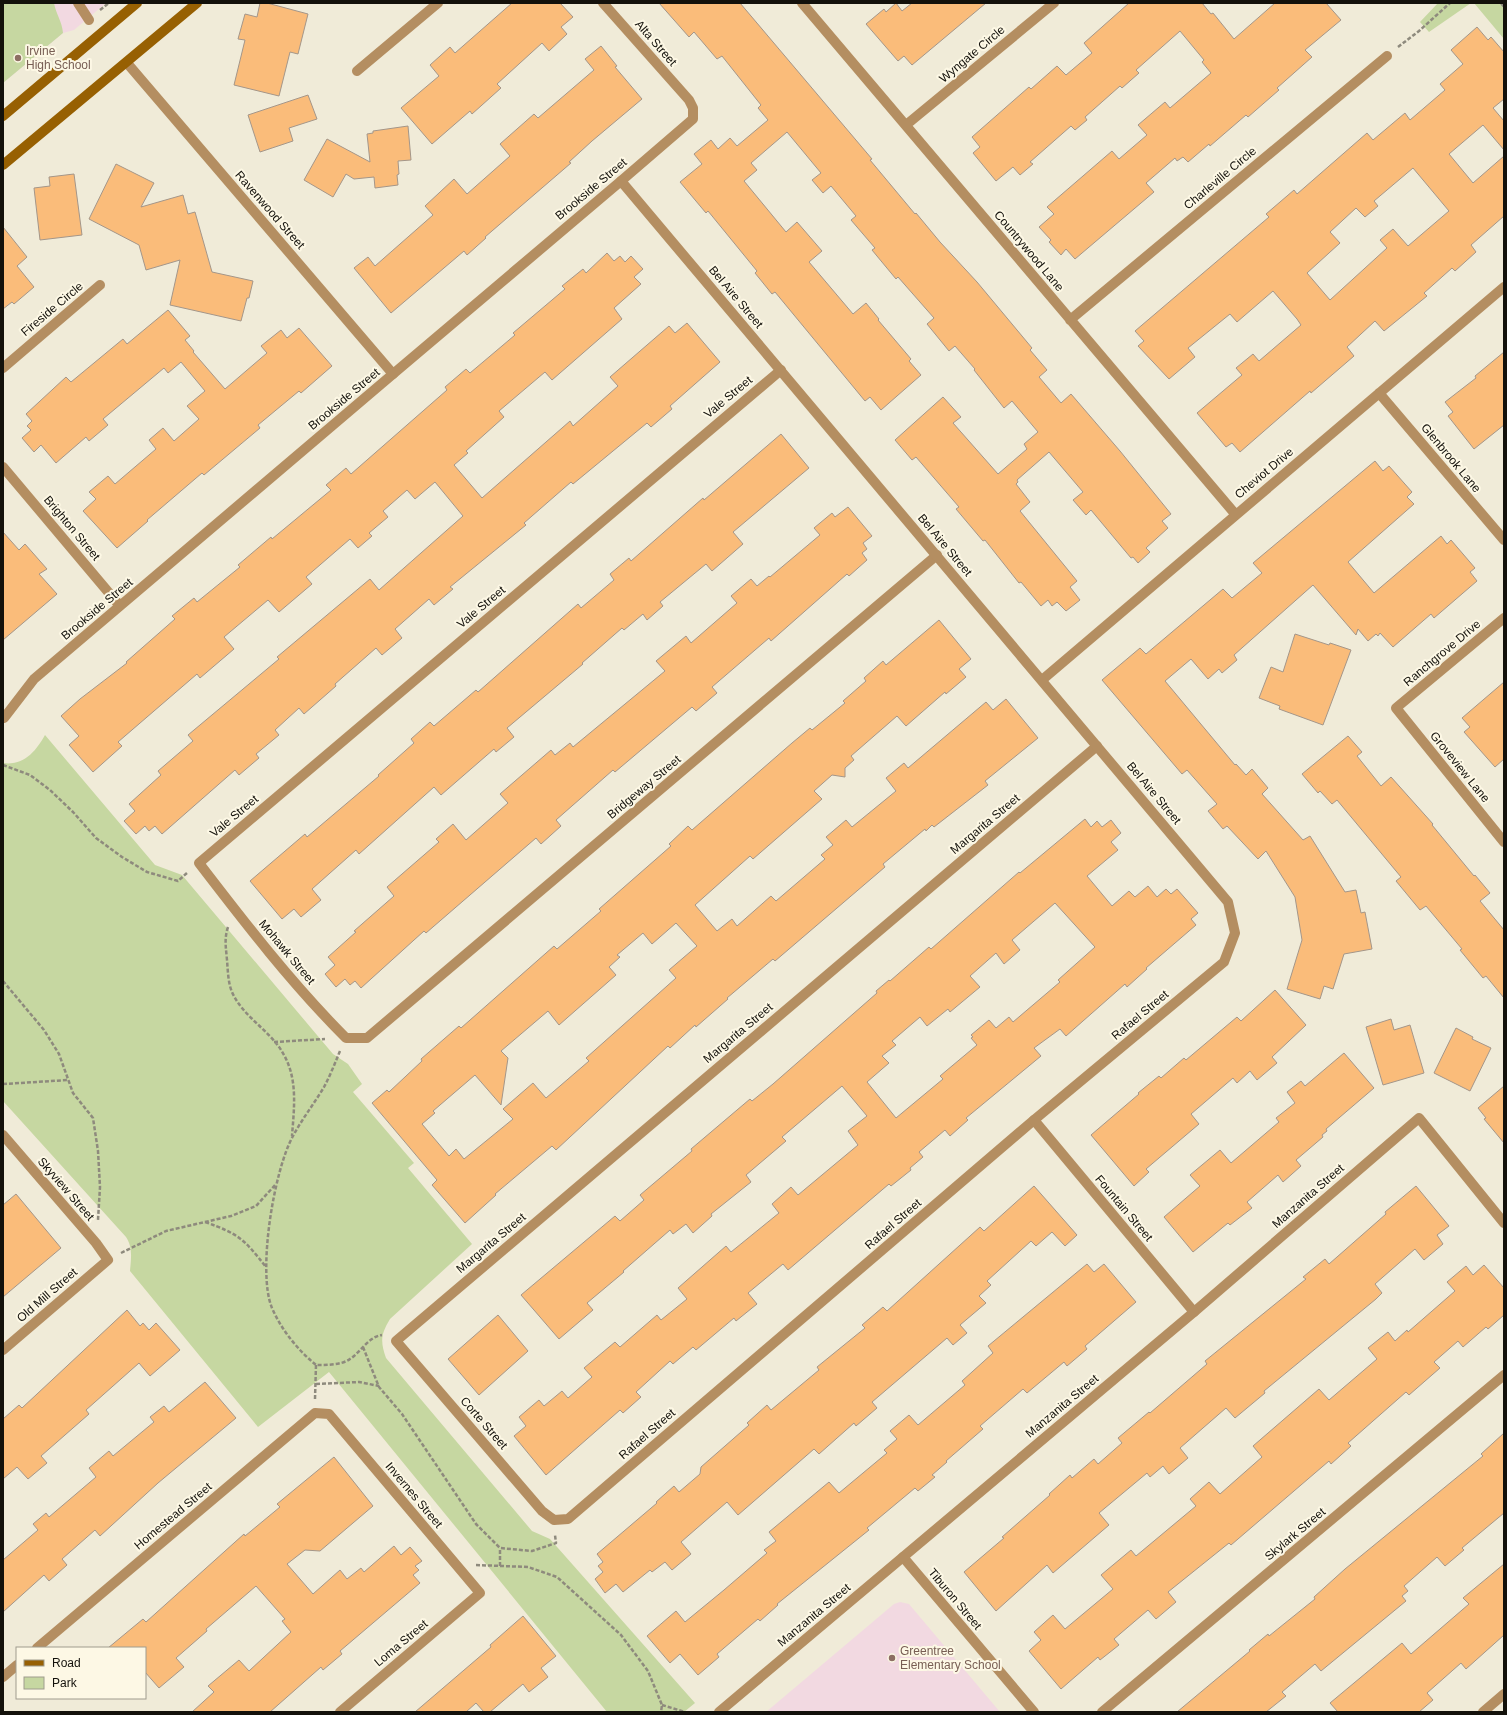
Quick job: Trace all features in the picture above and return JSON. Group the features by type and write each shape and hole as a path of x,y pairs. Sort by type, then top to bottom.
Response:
{"main road":[{"path":"3,116 137,3"},
{"path":"3,165 197,3"}],"street":[{"path":"78,3 89,20"},
{"path":"357,71 438,3"},
{"name":"Alta Street","path":"603,3 689,100"},
{"name":"Countrywood Lane","path":"802,3 1236,515"},
{"name":"Wyngate Circle","path":"906,125 1054,3"},
{"name":"Charleville Circle","path":"1070,320 1387,56"},
{"name":"Ravenwood Street","path":"127,63 393,374"},
{"name":"Brookside Street","path":"4,718 34,680 693,119 692,108 689,100"},
{"name":"Bel Aire Street","path":"621,181 1228,902 1235,933"},
{"name":"Fireside Circle","path":"3,368 100,285"},
{"name":"Cheviot Drive","path":"1042,680 1504,287"},
{"name":"Vale Street","path":"199,863 781,370"},
{"name":"Glenbrook Lane","path":"1379,393 1504,540"},
{"name":"Brighton Street","path":"3,466 120,606"},
{"name":"Bridgeway Street","path":"346,1038 367,1038 937,555"},
{"name":"Ranchgrove Drive","path":"1396,708 1504,618"},
{"name":"Groveview Lane","path":"1396,708 1504,842"},
{"name":"Margarita Street","path":"396,1341 1097,746"},
{"name":"Mohawk Street","path":"199,863 234,909 325,1017 346,1038"},
{"name":"Rafael Street","path":"554,1520 568,1519 1034,1120 1224,962 1235,933"},
{"name":"Manzanita Street","path":"719,1712 1194,1312 1419,1118 1504,1223"},
{"name":"Fountain Street","path":"1034,1120 1194,1312"},
{"name":"Skyview Street","path":"3,1136 96,1243 108,1260"},
{"name":"Old Mill Street","path":"3,1350 108,1260"},
{"name":"Corte Street","path":"396,1341 542,1511 554,1520"},
{"name":"Skylark Street","path":"1102,1712 1504,1375"},
{"name":"Invernes Street","path":"315,1413 329,1414 480,1593"},
{"name":"Homestead Street","path":"38,1647 315,1413"},
{"name":"Tiburon Street","path":"903,1557 1034,1712"},
{"name":"Loma Street","path":"340,1712 480,1593"},
{"path":"3,1677 16,1666"},
{"path":"1483,1712 1504,1694"}],"path":[{"path":"1387,56 1419,31 1450,3"},
{"path":"1501,3 1504,7"},
{"path":"3,765 30,775 50,790 73,812 96,838 122,857 148,872 178,881 199,863"},
{"path":"234,909 225,937 228,976 234,996 246,1012 284,1054 292,1074 295,1099 292,1137"},
{"path":"3,981 44,1030 59,1054 73,1093 93,1118 98,1151 100,1187 96,1243"},
{"path":"274,1042 346,1038 324,1087 292,1137 276,1183 267,1245 266,1280 272,1307 285,1332 304,1355 316,1365 331,1365 349,1360 374,1336 385,1334 396,1341"},
{"path":"3,1084 68,1080"},
{"path":"108,1260 166,1231 203,1221 231,1216 256,1206 276,1183"},
{"path":"203,1221 230,1231 248,1243 267,1268"},
{"path":"363,1347 379,1386 402,1414 476,1524 500,1548 532,1551 556,1543 554,1520"},
{"path":"315,1413 316,1365"},
{"path":"316,1384 359,1382 379,1386"},
{"path":"500,1548 500,1566"},
{"path":"456,1565 528,1567 557,1577 621,1635 648,1671 662,1705 661,1712"},
{"path":"662,1705 684,1712"}],"shaded area":[{"name":"Irvine High School","path":"3,3 106,3 74,30 63,33 3,83"},
{"name":"Greentree Elementary School","path":"900,1602 909,1604 1000,1712 766,1712 894,1604"}],"green space":[{"name":"Irvine High School","path":"3,3 54,3 63,33 3,83"},
{"path":"1438,3 1471,3 1429,32 1420,22"},
{"path":"1474,3 1504,3 1504,39"},
{"path":"45,735 155,865 182,875 333,1054 348,1064 362,1084 353,1092 414,1163 408,1168 472,1244 390,1319 382,1338 386,1358 532,1531 550,1539 695,1703 684,1712 607,1712 329,1372 258,1427 130,1271 131,1249 126,1237 3,1101 3,763 23,760 38,747"}],"building":[{"path":"260,3 267,3 308,14 298,54 290,52 279,96 234,85 245,40 238,39 245,14 257,17"},
{"path":"512,3 560,3 573,17 561,27 567,34 549,51 542,43 497,84 501,88 472,114 470,111 432,144 401,108 439,76 430,65 450,47 455,53"},
{"path":"659,3 740,3 872,159 870,160 915,214 916,213 940,242 977,282 1032,348 1030,350 1047,370 1039,377 1061,403 1071,394 1171,514 1162,521 1168,528 1146,548 1150,552 1138,563 1133,557 1131,558 1091,510 1086,515 1073,500 1083,492 1049,452 1017,480 1018,482 1016,484 1030,502 1020,511 1077,581 1070,587 1080,600 1066,611 1057,602 1052,606 1048,600 1041,606 1021,582 1019,583 985,540 983,541 956,509 959,507 916,457 912,460 895,440 943,397 961,417 953,423 998,474 1027,449 1024,444 1038,432 1012,401 1004,408 974,370 975,369 955,346 949,351 927,324 934,318 898,277 896,279 872,250 875,248 851,220 856,216 831,186 823,193 812,180 821,173 787,132 751,163 757,170 744,181 786,232 797,222 822,251 809,262 853,314 866,303 879,319 878,320 911,359 909,361 921,375 881,410 870,397 865,401 775,292 772,294 755,273 757,271 708,211 706,213 680,182 702,164 694,154 711,140 718,149 730,138 737,146 768,120 758,108 761,105 722,56 717,59 694,32 689,37"},
{"path":"896,3 902,11 912,3 986,3 912,65 904,56 898,61 866,24 884,9 886,12"},
{"path":"1129,3 1202,3 1211,14 1213,13 1234,39 1275,3 1326,3 1341,20 1305,50 1312,57 1277,88 1279,90 1248,117 1246,115 1210,146 1209,144 1188,162 1183,157 1177,161 1175,158 1146,183 1154,192 1075,259 1066,249 1061,255 1049,242 1051,240 1039,227 1054,214 1047,207 1112,151 1119,159 1147,135 1138,125 1165,102 1170,108 1211,73 1202,62 1204,60 1180,31 1136,70 1139,73 1122,88 1120,86 1085,117 1087,120 1075,130 1071,126 1030,162 1033,164 1020,175 1013,167 996,181 973,153 980,147 972,137 1029,87 1031,89 1057,66 1066,75 1092,53 1084,43"},
{"path":"1477,27 1488,40 1491,37 1504,52 1504,99 1493,108 1504,121 1504,150 1483,125 1449,154 1473,183 1504,156 1504,216 1471,245 1476,252 1455,271 1452,268 1424,293 1427,296 1384,331 1375,321 1347,347 1354,356 1311,393 1310,391 1240,452 1232,443 1226,447 1197,413 1242,375 1236,368 1253,354 1259,361 1301,325 1297,319 1273,291 1237,322 1230,314 1188,348 1195,357 1169,379 1138,346 1144,341 1135,331 1269,217 1266,214 1294,190 1297,194 1367,133 1373,140 1405,113 1410,120 1445,90 1440,84 1463,64 1451,50","holes":["1413,168 1449,211 1408,246 1393,229 1380,240 1387,248 1330,300 1307,273 1340,243 1330,232 1356,208 1365,217 1378,206 1374,201"]},
{"path":"601,46 617,66 615,67 642,99 592,141 569,162 571,163 485,237 486,238 467,255 464,251 391,313 354,268 368,257 375,266 433,215 425,206 454,179 467,194 510,156 500,144 534,114 538,118 594,70 585,59"},
{"path":"308,95 317,119 289,128 293,141 260,152 248,115"},
{"path":"408,126 411,160 398,161 398,185 375,188 374,177 354,179 346,174 333,197 304,180 327,139 370,162 367,134 373,133 373,131"},
{"path":"116,164 154,183 141,207 183,195 188,214 195,212 212,272 253,281 241,321 170,305 180,260 146,270 139,245 89,219"},
{"path":"74,174 82,235 40,240 34,188 50,186 49,177"},
{"path":"3,227 27,257 17,266 34,287 14,304 12,302 3,309"},
{"path":"607,253 614,261 620,256 625,262 631,256 643,269 634,277 641,284 614,308 622,319 552,380 545,372 499,411 504,417 466,451 468,453 454,465 482,498 570,421 573,426 618,386 610,377 669,326 675,333 687,323 720,362 670,406 672,409 651,427 647,423 573,484 571,482 524,523 526,525 450,587 453,589 434,605 429,599 395,629 402,638 382,655 376,648 304,714 299,708 275,730 279,735 256,754 259,758 239,775 235,770 162,834 155,826 149,831 145,826 136,834 124,821 135,811 129,804 161,775 158,771 193,741 188,735 279,659 277,657 370,579 379,590 463,516 435,482 415,499 407,490 383,511 388,517 369,533 372,536 358,548 350,539 306,577 312,584 279,612 268,600 224,637 234,649 200,678 197,674 118,742 122,746 93,772 69,745 79,736 61,716 80,699 127,663 126,662 175,619 172,616 194,598 197,602 240,567 238,565 271,537 272,539 331,490 326,485 346,468 351,474 447,390 445,387 466,369 470,373 515,335 513,333 565,289 562,286 583,269 586,273"},
{"path":"168,310 190,336 185,340 194,351 193,352 225,389 267,353 261,346 281,330 287,338 299,328 332,366 301,393 299,391 258,425 260,428 204,475 202,473 117,548 83,511 96,499 89,492 108,476 115,484 156,449 149,440 163,428 174,441 199,419 187,406 205,391 181,362 168,373 164,368 103,419 108,425 89,441 86,437 56,463 41,445 34,452 22,438 31,430 27,426 32,421 26,414 66,377 71,382 123,339 127,344"},
{"path":"1504,352 1504,425 1474,449 1448,416 1453,412 1445,402 1476,378 1475,376"},
{"path":"781,434 809,468 733,532 743,544 712,571 706,564 660,602 663,606 647,620 643,614 624,630 622,628 582,663 583,664 507,728 514,737 496,752 494,749 441,795 434,787 359,854 356,850 312,889 321,900 301,917 294,909 282,919 250,881 305,834 307,837 379,776 378,775 414,743 411,739 430,722 434,726 476,690 478,692 578,604 581,608 614,580 610,574 629,558 631,561 703,498 704,500"},
{"path":"1375,461 1383,471 1389,466 1412,492 1407,497 1414,504 1348,562 1374,593 1441,536 1447,544 1451,540 1475,568 1470,572 1477,581 1434,618 1431,614 1393,647 1380,633 1378,636 1376,634 1368,641 1358,629 1356,635 1313,585 1234,655 1237,660 1222,673 1219,669 1208,679 1191,659 1165,681 1235,765 1236,764 1246,775 1252,769 1268,788 1262,794 1303,840 1310,836 1345,892 1356,890 1361,913 1365,912 1372,949 1344,954 1333,989 1324,986 1320,999 1287,989 1302,940 1295,897 1266,851 1258,859 1227,826 1223,829 1208,811 1217,804 1187,770 1182,774 1102,680 1140,648 1146,654 1223,589 1232,598 1262,573 1253,563"},
{"path":"848,507 872,536 863,543 867,549 862,553 867,560 849,576 847,574 771,641 769,638 712,687 717,693 696,711 692,707 615,772 613,770 556,820 561,826 541,844 536,838 426,933 424,931 361,988 355,981 350,985 345,979 336,987 325,974 335,965 328,957 356,932 354,931 394,896 387,887 439,842 436,839 453,824 466,840 508,803 500,794 551,750 555,755 570,743 573,747 665,671 656,661 686,636 691,643 737,603 731,596 751,579 757,586 769,576 770,577 820,535 814,528 832,513 835,517"},
{"path":"3,532 19,550 25,544 47,569 39,574 57,594 3,640"},
{"path":"939,620 971,659 959,669 966,677 946,694 945,692 906,726 897,716 851,756 854,760 845,768 845,777 832,775 814,791 822,799 753,859 750,856 695,905 717,931 732,919 737,926 771,896 776,901 825,859 821,855 833,845 826,837 846,820 852,827 896,791 886,778 904,763 908,768 986,702 993,710 1006,699 1038,738 985,781 988,785 934,827 932,825 926,831 925,829 883,864 885,867 775,961 773,959 670,1048 668,1046 556,1150 552,1146 495,1194 496,1195 465,1223 432,1185 437,1180 372,1103 387,1090 389,1092 422,1061 421,1059 459,1026 461,1028 554,946 557,949 601,911 599,909 671,846 669,844 688,826 692,830 810,728 812,730 845,703 843,701 866,681 864,678 883,661 886,665","holes":["676,923 697,946 669,970 676,978 586,1058 589,1061 546,1098 533,1083 503,1109 513,1119 464,1159 456,1149 449,1156 422,1124 435,1113 433,1111 475,1075 501,1105 508,1058 501,1051 548,1011 559,1025 616,975 609,967 620,957 617,955 643,933 652,944"]},
{"path":"1295,634 1329,645 1330,643 1351,650 1323,725 1279,709 1280,706 1259,698 1271,667 1283,672"},
{"path":"1504,682 1504,759 1495,767 1464,732 1470,727 1462,718"},
{"path":"1348,736 1362,752 1357,756 1381,786 1391,777 1433,824 1432,825 1474,876 1475,875 1490,893 1480,901 1504,930 1504,998 1486,976 1483,978 1460,950 1462,949 1426,906 1420,910 1396,881 1401,877 1337,800 1332,804 1320,791 1318,793 1302,774"},
{"path":"1085,819 1091,827 1097,821 1102,827 1111,820 1121,833 1111,842 1118,850 1087,876 1112,906 1129,891 1135,897 1148,886 1157,897 1166,889 1171,894 1177,889 1198,913 1191,919 1196,925 1146,968 1147,969 1127,987 1125,984 1066,1036 1060,1029 1034,1048 1041,1056 966,1118 968,1120 950,1136 945,1130 919,1152 923,1157 910,1168 911,1170 891,1186 889,1184 788,1270 783,1264 748,1293 757,1304 736,1321 734,1318 696,1350 693,1347 673,1364 670,1361 636,1392 641,1397 623,1413 620,1410 546,1475 514,1436 526,1426 519,1417 539,1400 544,1406 562,1391 568,1398 592,1377 584,1368 615,1342 620,1347 657,1315 661,1320 687,1299 678,1288 726,1246 731,1252 779,1213 772,1204 791,1187 798,1195 858,1145 848,1131 867,1116 842,1086 782,1137 786,1141 746,1175 751,1182 711,1214 712,1216 693,1233 686,1224 673,1234 670,1230 587,1303 593,1310 559,1339 521,1295 615,1216 620,1221 644,1200 640,1195 692,1151 691,1149 750,1099 752,1101 773,1084 877,993 876,991 889,980 890,981 929,947 931,949 1019,872 1020,873","holes":["1055,903 1095,947 1058,980 1060,982 1013,1022 1009,1017 996,1028 989,1020 971,1035 973,1037 971,1038 977,1045 940,1076 943,1079 896,1118 867,1082 889,1063 882,1056 896,1045 892,1041 920,1017 927,1026 948,1009 950,1012 980,987 970,976 996,953 1004,964 1020,950 1012,940"]},
{"path":"1275,990 1306,1025 1272,1057 1277,1063 1257,1080 1250,1071 1237,1083 1233,1078 1191,1114 1199,1124 1146,1169 1149,1172 1134,1186 1091,1135 1159,1076 1161,1078 1184,1058 1186,1060 1237,1017 1241,1021"},
{"path":"1391,1019 1394,1030 1410,1025 1424,1073 1383,1085 1366,1027"},
{"path":"1456,1028 1473,1037 1472,1039 1491,1048 1470,1091 1434,1073"},
{"path":"1344,1053 1374,1088 1326,1129 1327,1131 1322,1135 1323,1137 1296,1160 1301,1166 1283,1182 1278,1175 1247,1202 1252,1208 1230,1225 1228,1223 1193,1252 1164,1217 1200,1186 1190,1175 1220,1150 1231,1163 1279,1122 1276,1118 1295,1103 1287,1092 1301,1081 1305,1086"},
{"path":"1504,1086 1504,1143 1484,1119 1486,1118 1478,1108"},
{"path":"1034,1186 1077,1235 1065,1246 1052,1232 1036,1246 1031,1241 987,1281 991,1285 979,1296 986,1303 960,1325 967,1333 953,1345 947,1338 872,1402 877,1408 856,1426 854,1423 819,1454 814,1449 738,1515 727,1502 681,1542 691,1554 672,1570 665,1562 652,1572 650,1570 623,1592 616,1584 605,1593 595,1579 603,1572 598,1566 603,1562 597,1554 657,1503 656,1502 674,1486 679,1492 700,1474 701,1467 749,1425 747,1423 767,1405 771,1410 819,1370 817,1367 865,1328 862,1325 883,1307 887,1311 980,1227 984,1231"},
{"path":"1416,1186 1449,1226 1437,1235 1443,1244 1424,1260 1415,1249 1375,1284 1382,1293 1376,1299 1264,1391 1265,1393 1235,1418 1226,1408 1180,1448 1188,1458 1169,1474 1163,1466 1150,1477 1147,1473 1099,1513 1109,1525 1053,1573 1047,1565 996,1611 964,1572 1004,1538 1002,1537 1050,1495 1049,1494 1070,1475 1072,1478 1094,1459 1098,1464 1122,1443 1118,1438 1149,1412 1150,1413 1207,1364 1205,1361 1306,1279 1303,1277 1325,1259 1329,1264 1386,1214 1385,1212"},
{"path":"16,1194 61,1248 3,1297 3,1205"},
{"path":"1087,1264 1094,1272 1104,1264 1136,1302 1085,1346 1087,1349 1067,1366 1064,1362 1027,1393 1023,1389 980,1426 983,1429 932,1475 935,1477 918,1491 915,1488 867,1528 869,1530 777,1604 778,1605 760,1621 758,1619 717,1654 719,1657 698,1675 680,1654 670,1663 647,1636 676,1611 685,1622 724,1590 767,1553 764,1550 776,1541 769,1532 829,1482 839,1493 887,1453 884,1450 897,1439 890,1431 909,1415 918,1425 965,1385 962,1381 993,1353 988,1346"},
{"path":"1484,1265 1504,1288 1504,1315 1488,1329 1486,1327 1463,1347 1458,1341 1434,1362 1440,1368 1409,1395 1406,1392 1348,1443 1351,1446 1331,1464 1329,1461 1231,1545 1229,1543 1168,1592 1176,1602 1156,1619 1148,1610 1114,1639 1119,1645 1100,1660 1098,1657 1061,1689 1029,1651 1041,1640 1034,1632 1053,1615 1065,1629 1113,1589 1101,1575 1131,1550 1136,1556 1196,1506 1190,1499 1209,1482 1220,1494 1262,1457 1253,1446 1319,1389 1329,1400 1377,1359 1368,1348 1388,1332 1395,1341 1407,1330 1408,1332 1455,1291 1447,1282 1466,1266 1473,1275"},
{"path":"127,1310 140,1326 143,1323 149,1330 156,1323 180,1350 150,1376 139,1363 86,1410 89,1414 41,1456 47,1463 28,1479 17,1467 3,1479 3,1419 19,1405 22,1408"},
{"path":"498,1315 528,1351 479,1395 448,1359"},
{"path":"205,1382 236,1418 158,1483 100,1536 95,1530 62,1559 67,1565 49,1581 44,1575 3,1612 3,1560 38,1530 33,1524 46,1513 49,1517 96,1477 89,1468 109,1451 113,1456 154,1422 150,1417 164,1406 169,1412"},
{"path":"1504,1433 1504,1513 1462,1548 1464,1550 1445,1566 1437,1557 1404,1586 1408,1591 1402,1596 1406,1601 1321,1671 1315,1664 1282,1692 1286,1696 1266,1712 1177,1712 1268,1634 1269,1636 1315,1599 1314,1597 1345,1569 1483,1456 1481,1454"},
{"path":"334,1457 373,1506 320,1551 305,1550 287,1564 313,1594 340,1570 347,1579 361,1568 364,1572 394,1546 401,1555 410,1547 422,1561 415,1566 419,1570 413,1575 420,1583 340,1651 342,1654 323,1670 321,1667 270,1712 192,1712 214,1692 208,1686 239,1660 249,1671 291,1632 282,1621 285,1619 256,1586 206,1629 207,1631 176,1658 184,1667 159,1688 146,1673 146,1647 109,1647 143,1619 146,1622 244,1534 245,1536 280,1507 277,1504"},
{"path":"1504,1564 1504,1635 1466,1669 1461,1663 1427,1693 1433,1700 1419,1712 1338,1712 1330,1703 1402,1643 1411,1654 1469,1604 1463,1598"},
{"path":"523,1616 556,1656 541,1668 548,1677 529,1692 523,1684 490,1712 484,1712 476,1703 466,1712 415,1712 491,1647 490,1645"}],"place":[{"name":"Irvine High School","path":"18,58"},
{"name":"Greentree Elementary School","path":"892,1658"}]}
